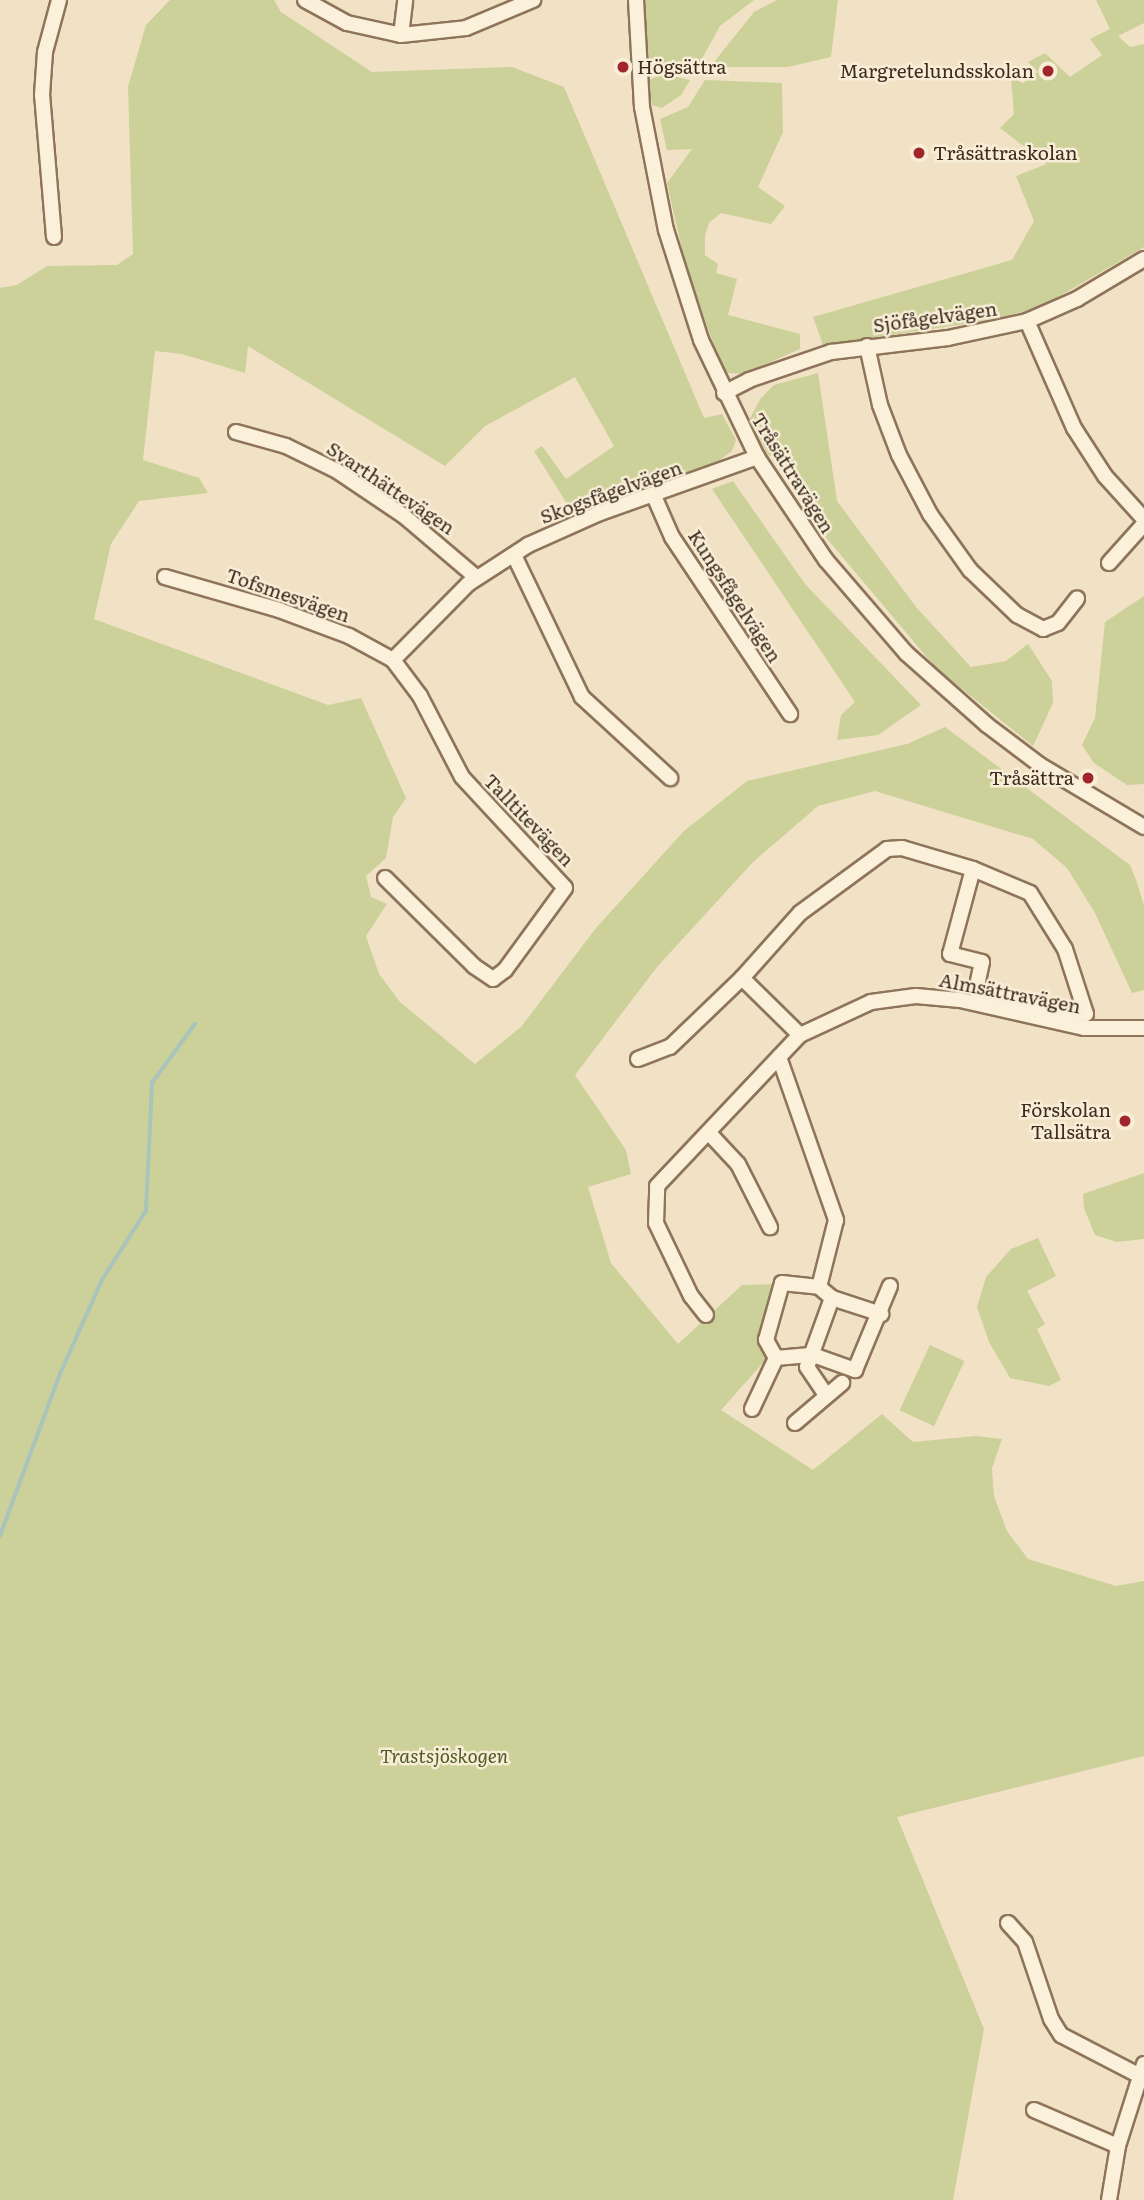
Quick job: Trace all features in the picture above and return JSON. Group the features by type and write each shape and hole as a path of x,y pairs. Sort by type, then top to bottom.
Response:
{"street":[{"path":"54,237 42,95 45,52 59,0"},
{"path":"305,0 347,23 401,35 466,28 533,0"},
{"path":"401,35 405,0"},
{"name":"Tråsättravägen","path":"636,0 642,107 666,230 701,340 724,393 757,457 826,560 906,653 987,725 1040,765 1144,827"},
{"name":"Sjöfågelvägen","path":"724,393 831,352 948,338 1027,321 1077,299 1142,265"},
{"path":"1027,321 1074,428 1105,476 1144,519"},
{"path":"867,346 890,432 930,514 993,593 1017,615 1043,629 1058,623 1077,599"},
{"name":"Svarthättevägen","path":"236,432 286,446 337,471 404,516 476,577"},
{"name":"Skogsfågelvägen","path":"393,660 476,577 514,555 572,524 757,457"},
{"name":"Kungsfågelvägen","path":"653,496 672,537 790,714"},
{"path":"1109,563 1144,524"},
{"path":"514,555 582,697 670,778"},
{"name":"Tofsmesvägen","path":"165,577 279,610 349,636 393,660"},
{"name":"Talltitevägen","path":"385,878 474,967 493,979 505,970 565,888 462,777 419,696 393,660"},
{"path":"638,1059 670,1047 742,978 788,924 887,849 902,848 973,869 1016,885 1037,902 1065,949 1086,1014 1051,1012 976,990 982,962 950,954 973,869"},
{"path":"742,978 800,1035"},
{"name":"Almsättravägen","path":"706,1315 685,1285 654,1210 657,1186 800,1035 871,1002 916,996 960,1000 1074,1026 1144,1028"},
{"path":"779,1057 836,1220 819,1287"},
{"path":"709,1133 738,1164 771,1227"},
{"path":"776,1357 766,1340 782,1283 819,1287 832,1298 881,1314"},
{"path":"776,1357 813,1354 855,1370 881,1314 890,1286"},
{"path":"827,1395 807,1367 832,1298"},
{"path":"752,1409 776,1357"},
{"path":"795,1423 842,1383"},
{"path":"1007,1923 1025,1942 1051,2018 1061,2035 1143,2072 1118,2146 1109,2200"},
{"path":"1034,2110 1118,2146"}],"green space":[{"name":"Trastsjöskogen","path":"170,0 274,0 281,12 372,72 512,67 564,87 704,418 722,414 736,440 732,451 717,462 571,510 534,451 542,446 566,479 614,446 575,377 485,426 445,466 248,346 245,373 182,354 155,351 143,460 199,478 208,493 139,501 111,544 94,619 328,705 361,698 406,798 393,817 386,858 366,876 371,897 387,904 366,936 379,974 400,1002 475,1064 521,1027 596,928 684,831 747,781 907,744 945,727 1130,865 1136,880 1144,905 1144,990 1132,993 1095,913 1067,868 1033,839 875,791 818,806 753,862 657,967 575,1075 626,1150 631,1174 588,1187 611,1263 678,1344 742,1285 779,1284 769,1356 721,1410 813,1470 882,1414 913,1442 976,1436 1002,1439 992,1468 994,1496 1007,1531 1028,1559 1116,1586 1144,1581 1144,1756 897,1817 984,2029 953,2200 0,2200 0,288 17,285 47,266 117,265 133,254 128,87 146,25"},
{"path":"644,0 754,0 720,26 693,75 652,62 646,52"},
{"path":"777,0 838,0 831,57 788,67 710,67 754,12"},
{"path":"1096,0 1144,0 1144,23 1118,36 1130,47 1144,44 1144,247 1041,307 992,320 823,345 813,317 1012,260 1034,221 1016,176 1047,164 1000,128 1014,114 1011,78 1023,83 1038,72 1028,62 1045,53 1070,77 1102,55 1090,39 1110,29"},
{"path":"663,74 690,80 681,95 662,108 652,105 649,80"},
{"path":"705,80 782,83 783,132 758,187 785,206 771,224 721,213 709,223 705,235 705,255 718,264 716,273 737,279 728,315 800,334 800,349 744,374 728,373 721,366 685,263 667,183 692,149 667,150 660,119 688,107"},
{"path":"818,373 837,501 916,607 971,667 1006,661 1028,644 1052,681 1053,703 1033,746 936,668 813,522 787,462 768,455 749,420 761,398 774,385"},
{"path":"733,481 805,584 921,705 878,735 837,740 841,715 855,702 712,489"},
{"path":"1144,596 1144,784 1127,785 1094,763 1082,745 1095,718 1105,622"},
{"path":"1144,1173 1144,1239 1117,1242 1095,1235 1084,1208 1083,1194"},
{"path":"1038,1238 1056,1276 1027,1291 1045,1324 1037,1329 1061,1380 1049,1386 1010,1378 989,1342 977,1307 986,1277 1011,1249"},
{"path":"930,1345 964,1361 934,1426 900,1410"}],"waterway":[{"path":"0,1536 60,1374 102,1280 146,1211 152,1083 195,1024"}],"place":[{"name":"Högsättra","path":"623,67"},
{"name":"Margretelundsskolan","path":"1048,71"},
{"name":"Tråsättraskolan","path":"919,153"},
{"name":"Tråsättra","path":"1088,778"},
{"name":"Förskolan Tallsätra","path":"1125,1121"}]}
